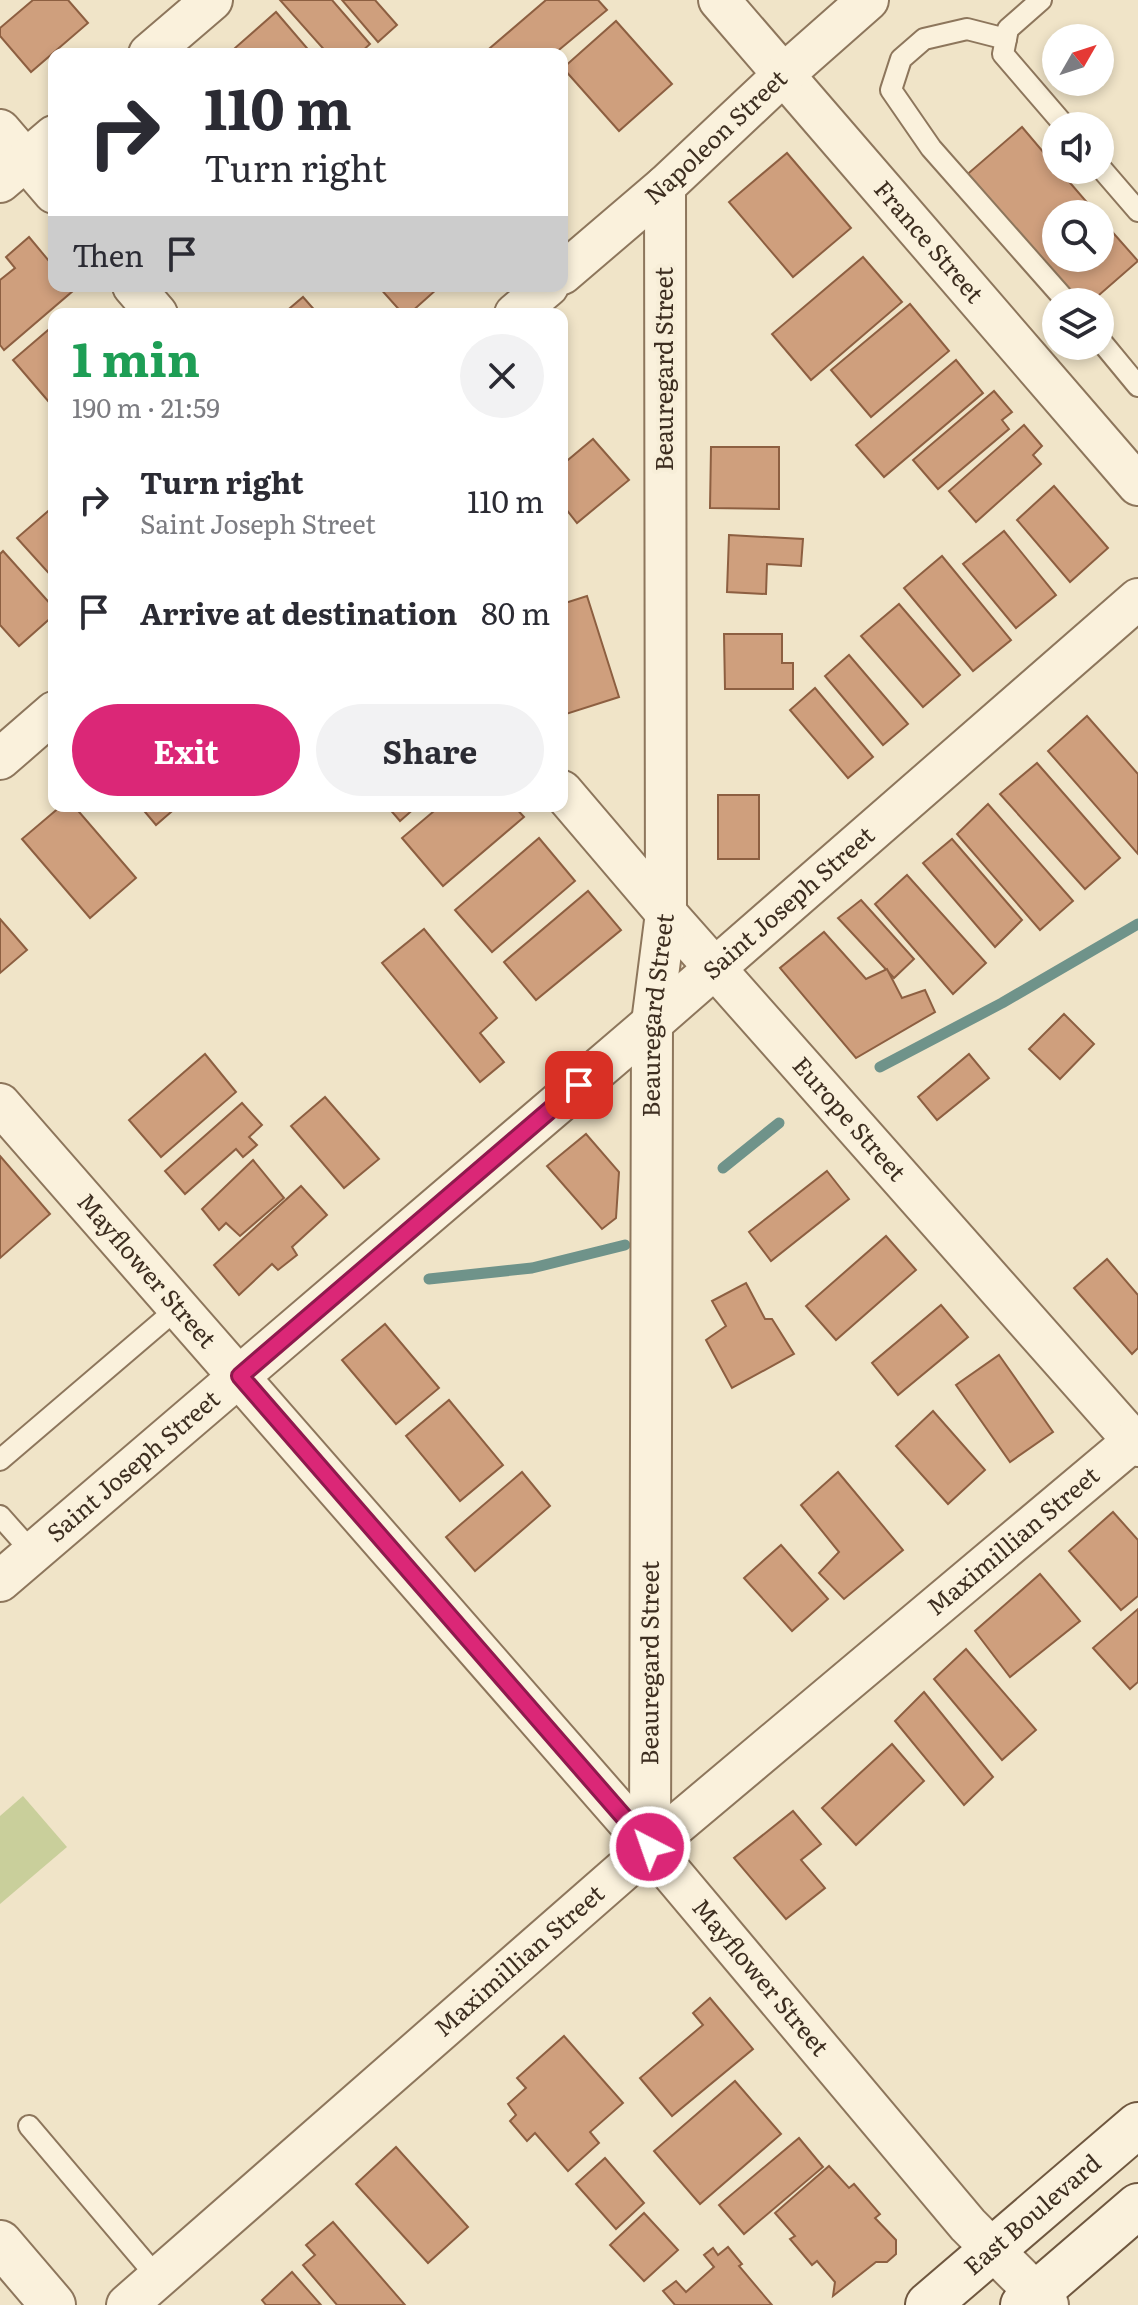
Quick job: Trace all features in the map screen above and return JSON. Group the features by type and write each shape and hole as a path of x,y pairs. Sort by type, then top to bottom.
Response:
{"main road":[{"name":"East Boulevard","path":"928,2305 1138,2125"},
{"path":"1036,2301 1138,2206"},
{"path":"0,2243 53,2305"}],"street":[{"path":"156,48 212,0"},
{"name":"France Street","path":"719,0 1128,466"},
{"name":"Napoleon Street","path":"568,269 665,186 868,0"},
{"path":"0,130 48,185"},
{"name":"Beauregard Street","path":"650,1847 652,1023 666,913 665,186"},
{"path":"138,292 152,308"},
{"path":"522,308 541,292"},
{"name":"Saint Joseph Street","path":"0,1581 652,1023 1138,599"},
{"path":"0,759 48,717"},
{"name":"Europe Street","path":"568,798 666,913 1136,1441"},
{"name":"Mayflower Street","path":"0,1104 650,1847 968,2225 1036,2301"},
{"name":"Maximillian Street","path":"127,2305 650,1847 1136,1441"}],"lane":[{"path":"1041,0 1008,29 1003,54 1053,112"},
{"path":"1006,39 967,29 924,39 901,59 891,90 931,148 1055,288"},
{"path":"1114,183 1138,211"},
{"path":"1114,357 1138,386"},
{"path":"0,1460 179,1307"},
{"path":"0,1516 33,1553"},
{"path":"29,2126 158,2278"}],"green space":[{"path":"23,1796 67,1847 0,1904 0,1816"}],"building":[{"path":"33,0 68,0 88,23 59,48 48,48 48,57 31,72 0,36 0,28"},
{"path":"280,0 332,0 370,44 366,48 323,48"},
{"path":"342,0 375,0 397,25 378,42"},
{"path":"546,0 598,0 607,10 561,48 490,48"},
{"path":"276,12 307,48 235,48"},
{"path":"616,21 672,84 619,131 568,74 568,64"},
{"path":"1022,127 1042,151 1042,184 1071,184 1085,200 1042,200 1042,270 963,178"},
{"path":"787,153 851,228 793,277 729,202"},
{"path":"1114,234 1138,261 1107,288 1058,288 1044,272 1114,272"},
{"path":"29,237 48,260 48,292 72,292 53,308 48,308 48,312 4,350 0,345 0,280 15,268 6,257"},
{"path":"863,257 902,302 811,380 772,334"},
{"path":"383,292 434,292 416,308 398,308"},
{"path":"303,297 313,308 290,308"},
{"path":"910,304 949,351 871,417 831,370"},
{"path":"48,330 48,401 13,360"},
{"path":"956,360 983,393 884,477 856,445"},
{"path":"994,391 1012,412 1002,420 1009,429 938,489 913,460"},
{"path":"1024,425 1042,446 1033,455 1041,464 976,522 949,491"},
{"path":"593,439 629,480 577,523 568,512 568,460"},
{"path":"711,447 779,447 779,509 710,508"},
{"path":"1054,486 1108,548 1070,582 1017,520"},
{"path":"48,511 48,572 17,538"},
{"path":"1004,531 1056,595 1016,628 963,564"},
{"path":"729,535 803,539 801,566 767,564 766,594 727,592"},
{"path":"3,551 48,601 48,620 19,646 0,625 0,554"},
{"path":"942,556 1011,640 973,671 904,588"},
{"path":"587,596 619,697 568,713 568,602"},
{"path":"899,604 960,675 923,707 861,636"},
{"path":"724,634 782,634 782,663 793,663 793,689 725,689"},
{"path":"849,655 908,724 883,745 825,676"},
{"path":"815,688 873,757 848,778 790,710"},
{"path":"1087,716 1138,774 1138,854 1048,751"},
{"path":"1037,763 1120,858 1085,889 1000,794"},
{"path":"718,795 759,795 759,859 718,859"},
{"path":"988,804 1073,901 1040,930 957,834"},
{"path":"54,812 79,812 136,878 90,918 22,839"},
{"path":"145,812 171,812 156,825"},
{"path":"392,812 410,812 400,821"},
{"path":"433,812 519,812 524,817 443,886 402,838"},
{"path":"539,838 575,881 492,952 455,910"},
{"path":"952,839 1022,920 995,947 923,863"},
{"path":"907,875 986,963 953,994 875,904"},
{"path":"588,891 621,930 536,1000 504,962"},
{"path":"861,900 914,959 894,978 838,918"},
{"path":"0,919 27,950 0,973"},
{"path":"424,929 497,1018 480,1033 504,1062 480,1082 382,963"},
{"path":"824,932 866,979 887,969 902,998 925,990 935,1012 856,1058 780,968"},
{"path":"1064,1014 1094,1044 1060,1079 1029,1049"},
{"path":"205,1054 236,1092 161,1157 129,1120"},
{"path":"969,1054 989,1078 937,1120 918,1097"},
{"path":"325,1097 379,1159 344,1188 291,1126"},
{"path":"242,1103 262,1125 249,1137 257,1145 243,1157 236,1149 185,1194 165,1171"},
{"path":"586,1134 619,1172 616,1218 602,1229 547,1166"},
{"path":"0,1156 50,1214 0,1258"},
{"path":"253,1160 284,1198 240,1236 226,1223 219,1230 202,1209"},
{"path":"827,1171 849,1199 771,1261 749,1232"},
{"path":"301,1186 327,1215 292,1247 297,1255 278,1270 272,1264 239,1295 214,1265"},
{"path":"886,1236 916,1270 836,1340 806,1306"},
{"path":"1107,1259 1138,1295 1138,1348 1132,1354 1074,1288"},
{"path":"746,1283 765,1319 772,1319 794,1354 732,1388 706,1340 726,1326 712,1301"},
{"path":"941,1305 968,1337 898,1395 872,1363"},
{"path":"385,1324 439,1388 396,1424 342,1360"},
{"path":"999,1355 1053,1432 1010,1462 956,1385"},
{"path":"449,1400 503,1465 460,1501 406,1436"},
{"path":"933,1411 985,1470 948,1504 896,1446"},
{"path":"522,1472 550,1506 475,1571 446,1537"},
{"path":"838,1472 903,1550 844,1599 819,1573 839,1552 801,1505"},
{"path":"1113,1512 1138,1540 1138,1596 1121,1610 1069,1551"},
{"path":"781,1545 828,1599 792,1631 744,1578"},
{"path":"1040,1574 1080,1621 1010,1677 975,1631"},
{"path":"1138,1609 1138,1682 1130,1689 1093,1648"},
{"path":"966,1649 1036,1730 1002,1760 934,1679"},
{"path":"924,1692 993,1777 964,1805 895,1721"},
{"path":"892,1744 924,1781 856,1845 822,1808"},
{"path":"793,1811 821,1844 801,1860 825,1888 786,1919 734,1858"},
{"path":"710,1998 753,2049 672,2116 640,2078 703,2025 693,2013"},
{"path":"564,2036 623,2103 590,2132 599,2143 568,2171 535,2133 527,2141 510,2121 516,2115 508,2104 526,2088 517,2078"},
{"path":"735,2081 781,2134 700,2204 654,2151"},
{"path":"799,2138 823,2167 744,2234 719,2205"},
{"path":"396,2147 468,2227 428,2263 356,2184"},
{"path":"605,2158 644,2203 616,2229 576,2184"},
{"path":"829,2166 849,2188 854,2184 880,2214 875,2218 896,2240 896,2254 887,2262 876,2262 833,2296 835,2282 817,2261 812,2265 790,2239 795,2236 775,2213"},
{"path":"644,2213 678,2250 644,2281 610,2245"},
{"path":"333,2222 405,2305 337,2305 303,2265 315,2255 306,2245"},
{"path":"728,2247 742,2264 739,2266 772,2305 675,2305 663,2291 676,2281 686,2292 714,2267 704,2255 713,2248 718,2255"},
{"path":"292,2272 321,2305 266,2305 262,2300"}],"waterway":[{"path":"880,1067 1002,1003 1138,924"},
{"path":"723,1168 779,1123"},
{"path":"429,1279 532,1268 625,1245"}],"route":[{"path":"579,1085 240,1376 650,1847"}]}
